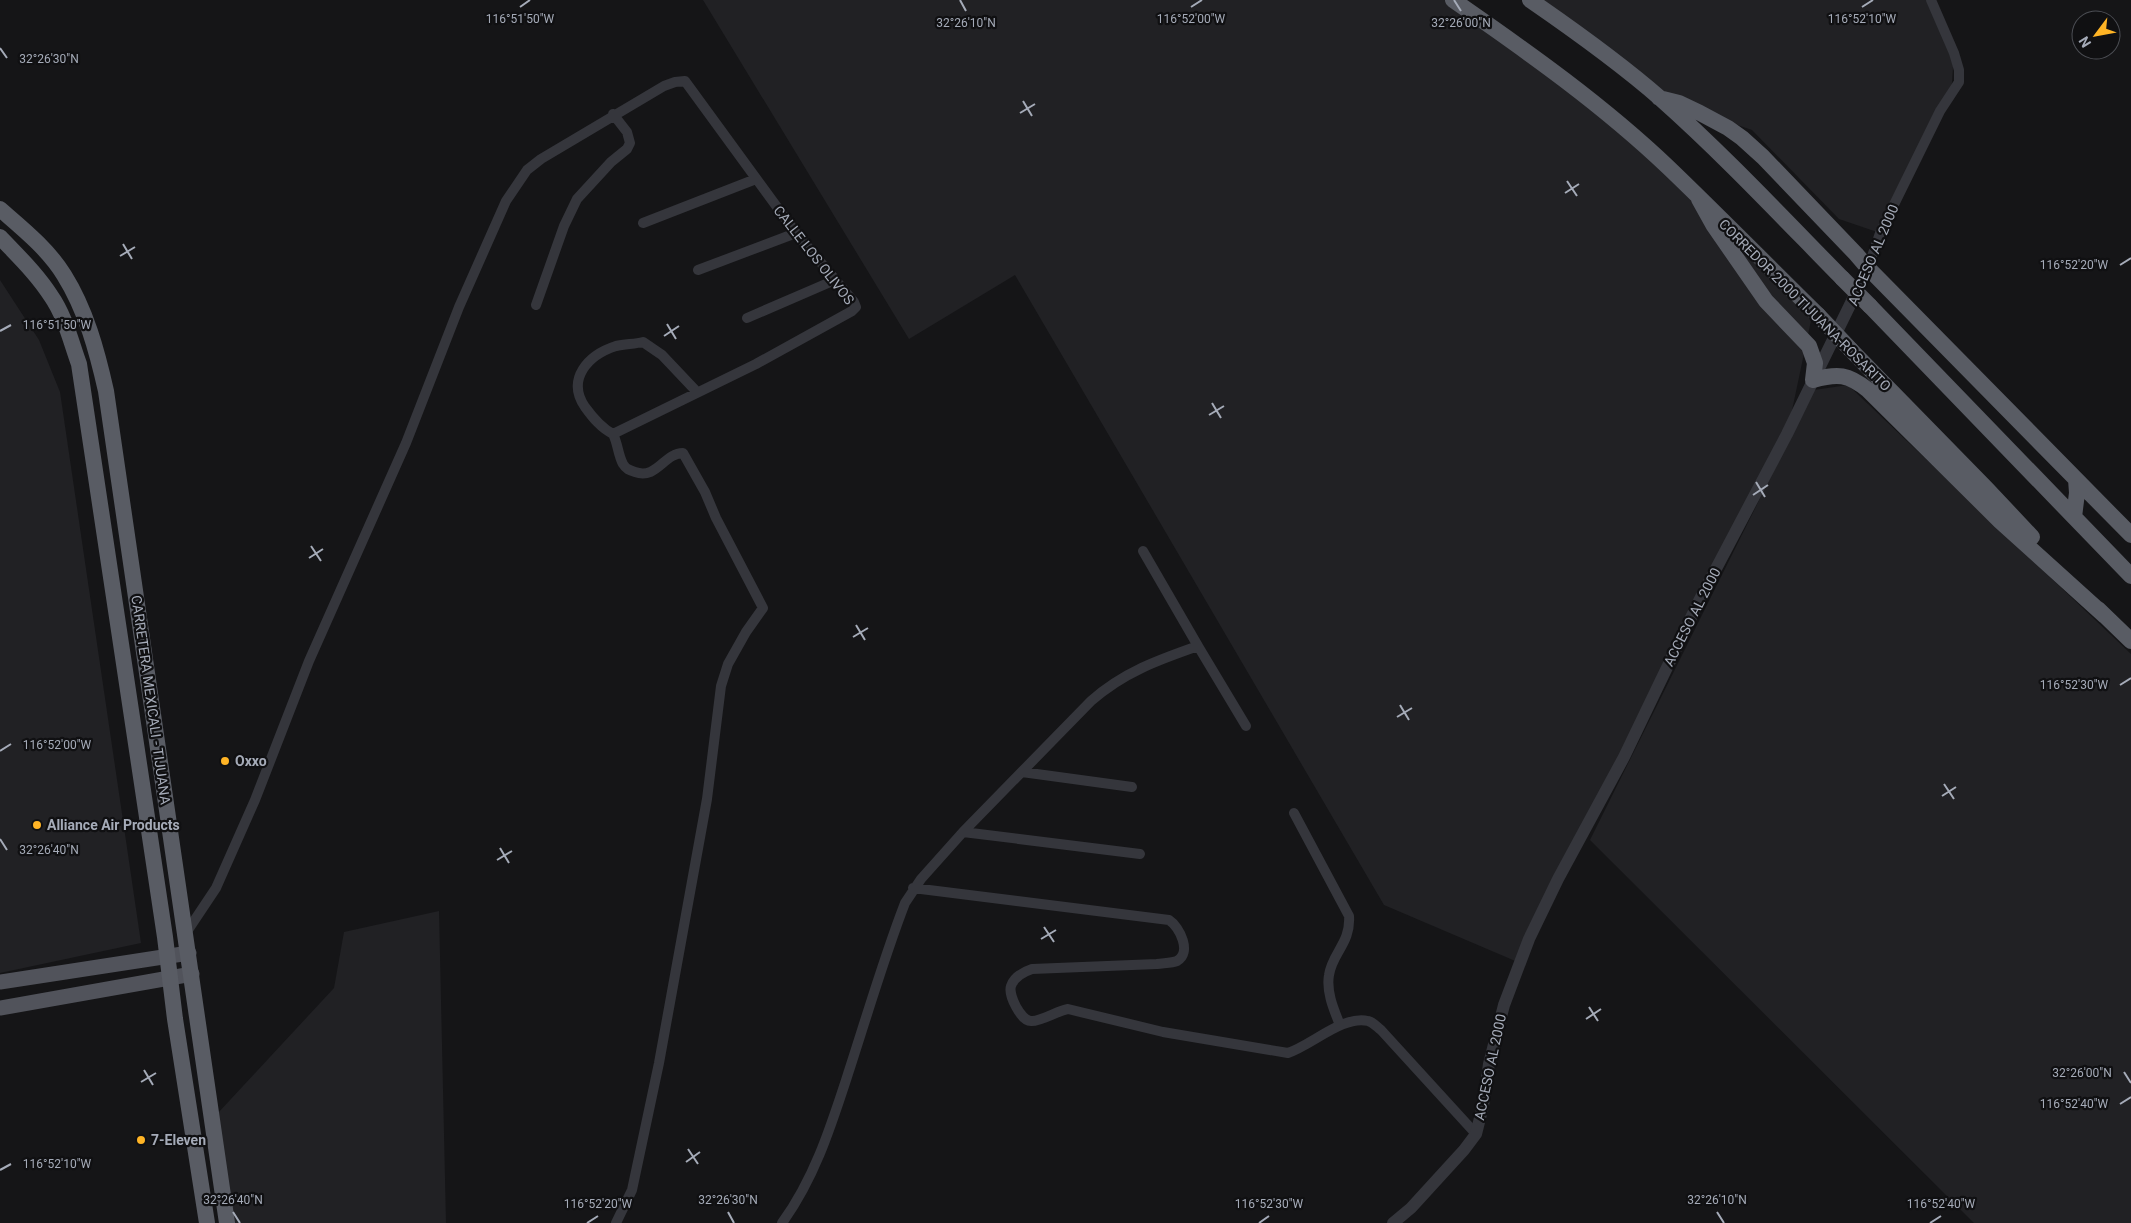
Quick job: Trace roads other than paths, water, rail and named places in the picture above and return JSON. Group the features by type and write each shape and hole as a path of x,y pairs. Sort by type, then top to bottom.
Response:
{"highway":[{"name":"CORREDOR 2000 TIJUANA-ROSARITO","path":"1453,0 1542,62 1654,154 1818,315 2131,641"},
{"path":"1530,0 1578,34 1659,98 1720,154 2131,576"},
{"path":"1659,98 1679,103 1728,128 1742,138 2131,535"},
{"path":"1699,199 1714,226 1766,301 1809,346 1815,363 1813,380 1843,375 1856,381 2000,521 2105,616"},
{"name":"CARRETERA MEXICALI - TIJUANA","path":"0,209 35,239 64,275 84,315 97,350 106,391 227,1223"},
{"name":"CARRETERA MEXICALI - TIJUANA","path":"0,237 32,271 52,297 67,328 78,364 207,1223"},
{"path":"2074,517 2077,493 2076,479"}],"main road":[{"path":"0,982 189,953"},
{"path":"0,1008 192,974"}],"street":[{"name":"ACCESO AL 2000","path":"1393,1223 1412,1208 1476,1134 1483,1106 1489,1064 1504,1005 1530,939 1558,879 1624,758 1699,600 1813,380 1868,268 1880,233 1940,111 1959,82 1959,70 1954,52 1931,0"},
{"name":"CALLE LOS OLIVOS","path":"613,114 664,86 681,81 691,87 796,233 854,302 854,310 756,364 613,434"},
{"path":"186,933 216,888 255,800 309,661 406,443 458,307 506,201 527,170 547,154 613,114 627,132 630,142 627,149 611,162 577,200 564,226 536,305"},
{"path":"643,223 756,179"},
{"path":"698,270 796,233"},
{"path":"747,318 836,280"},
{"path":"616,1223 632,1190 659,1063 707,799 720,686 728,664 746,632 763,608 716,518 705,492 683,453 677,453 650,473 639,474 627,470 622,462 613,434 603,429 587,410 579,398 577,383 589,361 601,353 616,346 643,342 662,354 696,392"},
{"path":"1143,551 1246,726"},
{"path":"782,1223 796,1204 812,1176 829,1132 898,920 913,888 963,832 1091,701 1110,684 1123,676 1198,646"},
{"path":"1022,772 1132,787"},
{"path":"1294,814 1349,916 1350,929 1329,975 1330,998 1340,1025"},
{"path":"963,832 1140,854"},
{"path":"913,888 1169,920 1177,925 1182,933 1182,956 1177,961 1157,964 1032,969 1022,973 1013,981 1010,988 1022,1018 1028,1021 1033,1022 1068,1009 1163,1032 1288,1053 1299,1050 1340,1025 1357,1020 1370,1021 1381,1030 1476,1134"}],"place":[{"name":"Oxxo","path":"225,761"},
{"name":"Alliance Air Products","path":"37,825"},
{"name":"7-Eleven","path":"141,1140"}]}
